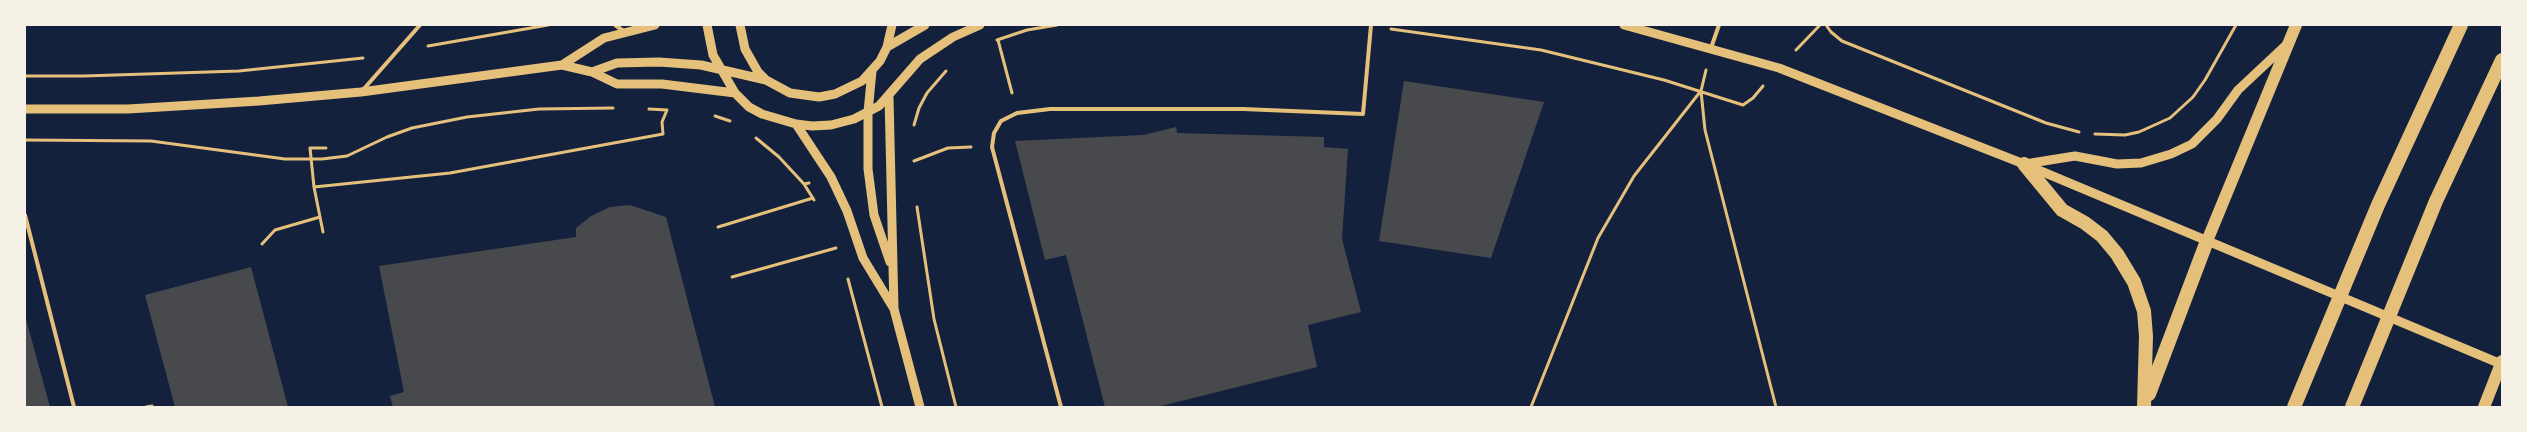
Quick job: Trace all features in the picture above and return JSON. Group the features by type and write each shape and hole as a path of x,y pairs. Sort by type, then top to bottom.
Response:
{"highway":[{"path":"2294,407 2378,205 2461,25"},
{"path":"2352,407 2436,201 2502,60"},
{"path":"2024,164 2062,210 2085,223 2102,236 2117,254 2134,282 2144,311 2146,336 2144,407"},
{"path":"2144,407 2207,241"}],"main road":[{"path":"2207,241 2296,25"},
{"path":"2484,407 2501,363"}],"street":[{"path":"562,65 604,38 655,25"},
{"path":"707,25 713,55 719,69 735,94 749,107 762,114 796,124 831,125 854,120 868,112 889,97 920,59 953,37 980,25"},
{"path":"740,25 745,49 751,62 766,80"},
{"path":"592,72 617,63 659,62 719,69 766,80 790,94 819,97 850,88 862,81 872,70 887,47 892,25"},
{"path":"887,47 925,25"},
{"path":"1624,25 1779,68 2024,164 2501,363"},
{"path":"2024,164 2075,156 2117,164 2140,163 2171,154 2192,144 2217,119 2238,90 2287,44"},
{"path":"25,109 189,106 361,92 562,65 592,72 617,84 662,84 735,94"},
{"path":"872,70 868,112 868,169 874,215 892,268"},
{"path":"889,97 894,309 920,407"},
{"path":"796,124 831,177 847,211 863,258 894,309"}],"lane":[{"path":"361,92 420,25"},
{"path":"615,25 627,33"},
{"path":"1711,48 1720,25"},
{"path":"1061,407 992,147 994,133 1001,121 1017,113 1050,109 1152,108 1363,114 1371,26"},
{"path":"25,215 74,407"}],"path":[{"path":"423,47 548,25"},
{"path":"993,42 1027,30 1057,25"},
{"path":"1826,25 1830,32 1842,41 2046,123 2083,132"},
{"path":"2090,134 2117,135 2139,132 2170,118 2192,97 2205,80 2236,25"},
{"path":"1371,26 1541,50 1664,80 1743,105"},
{"path":"998,40 1017,113"},
{"path":"1711,48 1700,91 1705,130 1776,407"},
{"path":"25,76 239,71 366,58"},
{"path":"914,130 919,108 927,93 949,68"},
{"path":"1531,407 1598,238 1634,176 1700,91"},
{"path":"314,187 450,172 664,134 662,122 667,110 666,103"},
{"path":"25,140 151,141 285,159 312,159 347,156 370,144 412,128 467,117 539,109 619,108"},
{"path":"647,109 676,110"},
{"path":"706,114 733,123"},
{"path":"752,135 779,156 804,184 817,206"},
{"path":"907,160 948,148 992,147"},
{"path":"323,232 314,187 310,148 326,148"},
{"path":"913,152 914,167"},
{"path":"804,184 817,180"},
{"path":"718,227 813,198"},
{"path":"916,201 934,319 956,407"},
{"path":"262,244 275,230 320,216"},
{"path":"834,241 840,254"},
{"path":"732,277 837,247"},
{"path":"845,270 882,407"},
{"path":"146,407 152,406"}],"building":[{"path":"1404,81 1544,102 1491,258 1379,241"},
{"path":"1176,127 1177,133 1324,137 1324,147 1348,149 1342,239 1361,312 1308,325 1317,367 1157,407 1105,407 1066,255 1045,260 1015,141 1143,135"},
{"path":"630,205 666,217 715,407 393,407 390,396 404,392 379,266 576,237 576,228 591,216 610,207"},
{"path":"251,267 288,407 175,407 145,295"},
{"path":"26,319 50,407 25,407"}]}
